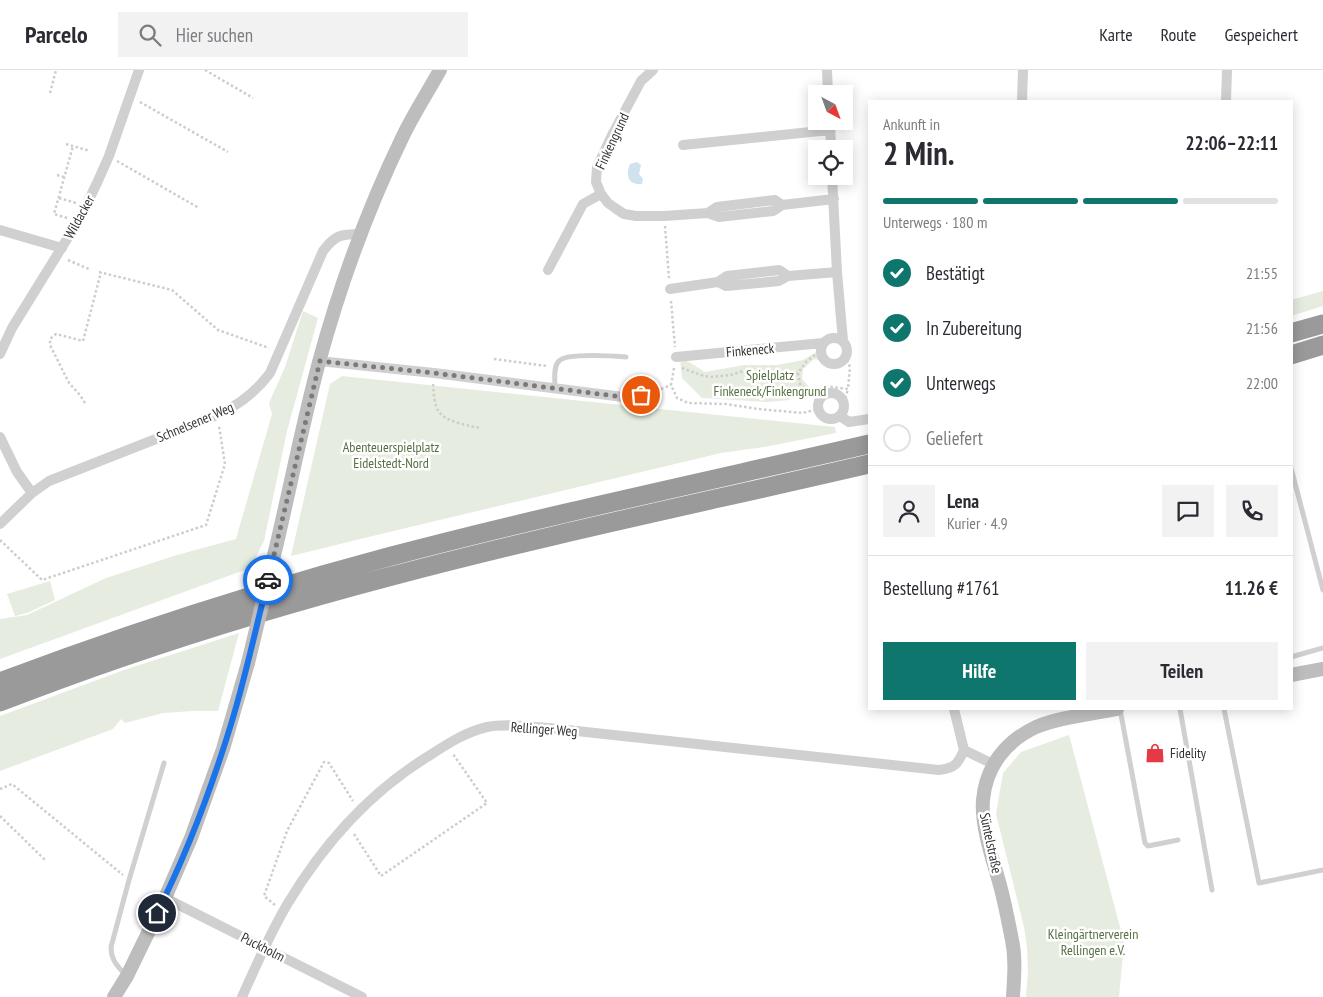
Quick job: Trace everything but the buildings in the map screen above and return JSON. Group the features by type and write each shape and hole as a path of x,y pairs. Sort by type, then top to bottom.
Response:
{"highway":[{"path":"1293,333 1323,324"},
{"path":"1293,354 1323,345"},
{"path":"0,682 161,624 293,583 482,533 868,444"},
{"path":"0,702 56,680 164,643 296,602 496,549 868,464"}],"street":[{"name":"Wildacker","path":"0,354 12,328 80,218 103,170 120,128 139,70"},
{"path":"114,997 165,898 191,838 212,781 248,663 318,365 343,284 376,196 403,134 440,70"},
{"name":"Finkengrund","path":"601,194 596,182 598,167 612,135 641,82 653,70"},
{"path":"827,70 828,85"},
{"path":"1022,100 1023,70"},
{"path":"1226,100 1227,70"},
{"path":"683,145 808,129"},
{"path":"823,343 821,354 825,361 833,364 841,363 846,357 847,349 843,341 837,272 833,185"},
{"path":"548,270 583,204 601,194 624,214 636,216 664,216 708,212 716,207 775,200 782,205 834,200"},
{"path":"0,230 62,248"},
{"name":"Schnelsener Weg","path":"32,493 49,481 233,408 255,390 270,373 323,251 338,236 361,234"},
{"path":"670,289 718,282 727,276 779,270 788,276 837,272"},
{"name":"Finkeneck","path":"676,357 823,343 830,338 843,341"},
{"path":"318,365 434,373 631,398 650,392"},
{"path":"831,393 839,396 844,403 844,410 840,416 833,419 825,418 820,412 818,404 822,396 831,393"},
{"path":"840,416 849,422 868,419"},
{"path":"0,438 17,472 32,493 0,524"},
{"path":"1293,675 1323,668"},
{"path":"954,710 964,750 994,764"},
{"name":"Süntelstraße","path":"1013,997 1015,959 1013,942 991,854 984,815 983,800 986,784 994,764 1002,751 1037,727 1061,720 1113,710"},
{"name":"Rellinger Weg","path":"242,997 284,911 310,868 335,836 359,811 412,766 465,735 486,728 524,726 939,770 951,768 960,760 964,750"},
{"name":"Puckholm","path":"165,898 362,997"}],"lane":[{"path":"555,388 557,362 562,359 569,356 626,357"},
{"path":"1293,476 1323,590"},
{"path":"1293,656 1323,648"},
{"path":"1118,710 1145,843 1148,846 1178,840"},
{"path":"1180,710 1212,890"},
{"path":"1224,710 1259,883 1323,870"},
{"path":"126,976 111,956 111,947 164,763"}],"path":[{"path":"50,93 56,70"},
{"path":"205,70 253,98"},
{"path":"136,100 228,152"},
{"path":"66,144 90,151"},
{"path":"68,219 54,214 72,146"},
{"path":"116,160 199,208"},
{"path":"57,175 64,177"},
{"path":"59,198 76,203"},
{"path":"68,260 91,270"},
{"path":"85,403 80,394 69,384 50,345 50,339 56,334 82,341 100,272 172,290 218,330 280,352"},
{"path":"821,354 806,362 798,373 800,384 810,392 831,386 848,389"},
{"path":"844,403 848,389 850,367 846,357"},
{"path":"494,359 556,367"},
{"path":"680,368 701,375 711,376 730,375 743,371 770,375 798,373"},
{"path":"434,373 434,397 440,414 445,418 481,428"},
{"path":"0,540 42,580 206,525 225,464 217,415"},
{"path":"347,824 381,876 487,803 447,744"},
{"path":"284,911 264,896 287,831 324,762 329,763 359,811"},
{"path":"0,788 12,784 129,880"},
{"path":"0,816 45,860"}],"green space":[{"path":"1323,291 1323,306 1293,315 1293,299"},
{"path":"303,311 318,318 287,431 264,541 250,568 0,659 0,619 27,615 106,578 177,555 236,539 272,414 269,403 285,367"},
{"name":"Spielplatz Finkeneck/Finkengrund","path":"818,351 820,360 814,359 803,369 802,379 811,389 811,394 797,393 789,400 768,402 702,398 682,378 680,359 705,372 744,365 777,365 803,360"},
{"name":"Abenteuerspielplatz Eidelstedt-Nord","path":"342,376 835,427 836,433 721,453 291,556 330,384"},
{"path":"50,581 55,600 27,613 15,616 7,594"},
{"path":"239,633 218,711 163,713 125,723 121,719 113,729 0,771 0,716 124,670"},
{"name":"Kleingärtnerverein Rellingen e.V.","path":"1069,735 1124,942 1119,997 1026,997 1028,971 1024,927 996,814 1003,773 1021,752"}],"water":[{"path":"637,162 641,165 639,174 643,179 642,184 633,183 628,175 630,164"}],"way so far":[{"path":"268,580 320,361 434,373 631,398 641,395"}],"place":[{"name":"Fidelity","path":"1155,753"}],"route":[{"path":"157,913 191,838 228,734 248,663 268,580"}]}
